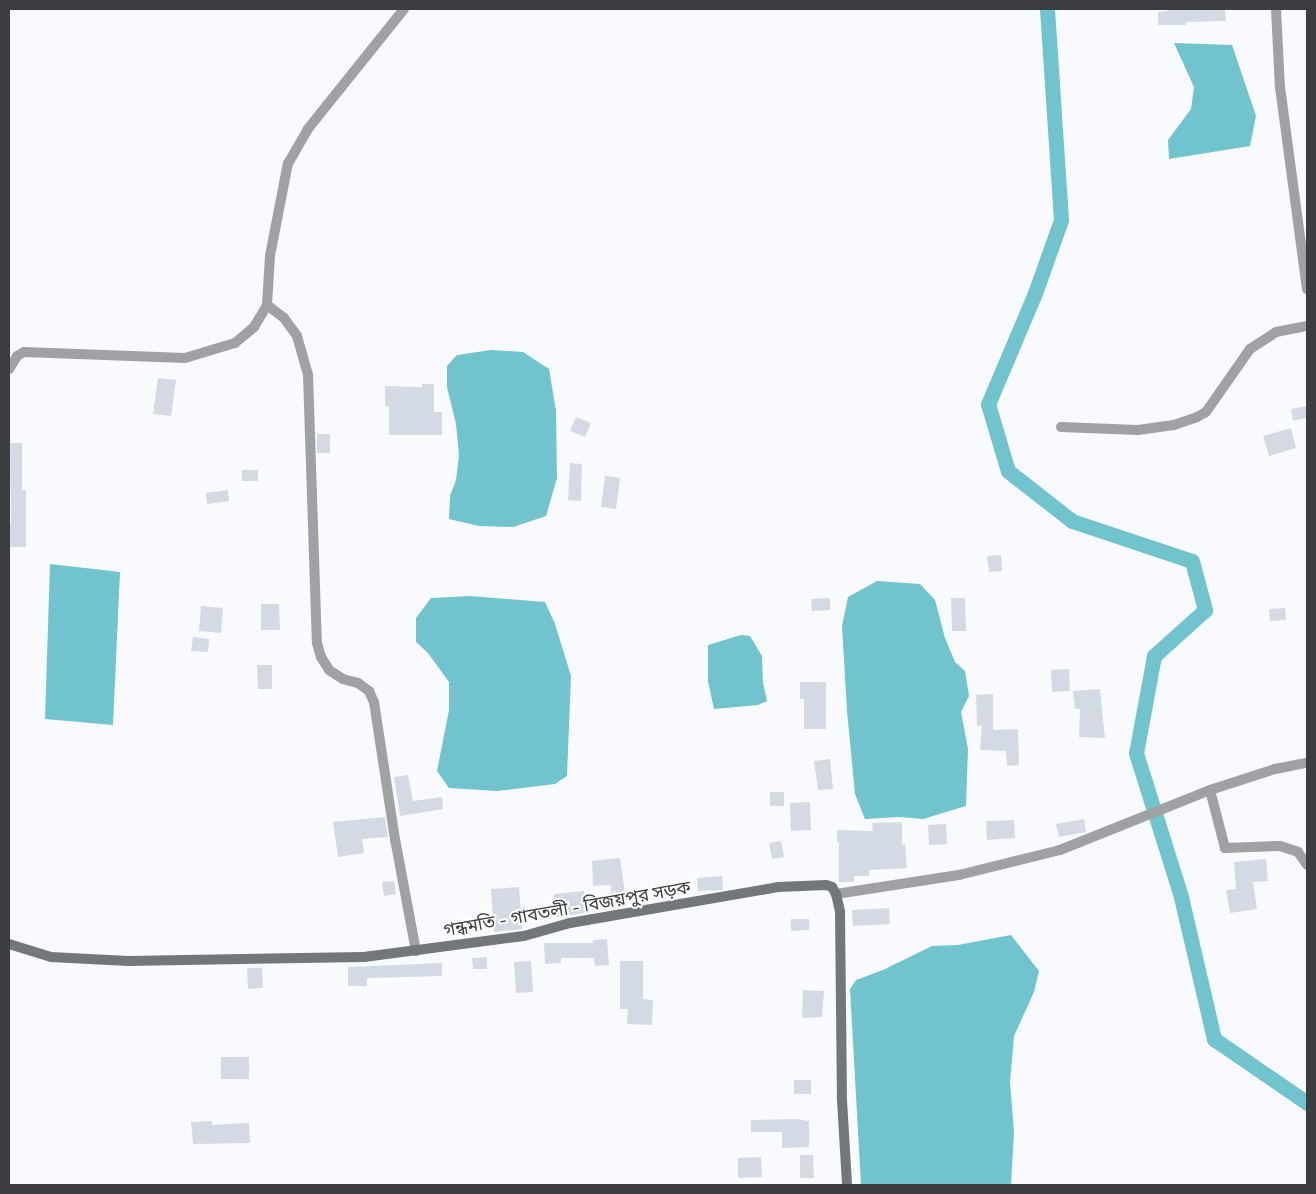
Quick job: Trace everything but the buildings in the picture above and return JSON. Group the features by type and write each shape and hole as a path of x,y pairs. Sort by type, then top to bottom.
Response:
{"main road":[{"name":"গন্ধমতি - গাবতলী - বিজয়পুর সড়ক","path":"9,944 51,957 128,961 354,958 524,936 570,923 778,887 826,884 836,894"},
{"path":"836,894 840,912 842,1100 847,1185"}],"street":[{"path":"9,369 17,356 24,352 185,358 235,343 254,327 267,305 270,256 288,163 308,129 404,9"},
{"path":"1276,9 1280,87 1307,289"},
{"path":"267,305 284,318 297,336 308,375 317,643 321,657 329,670 343,679 358,683 369,691 374,702 395,839 416,951"},
{"path":"1062,427 1138,430 1174,425 1197,417 1206,412 1250,349 1276,332 1307,326"},
{"path":"836,894 959,875 1060,850 1210,790 1276,770 1307,763"},
{"path":"1210,790 1225,848 1280,846 1298,852 1307,865"}],"water":[{"path":"1174,43 1232,45 1256,116 1250,146 1169,159 1168,140 1191,109 1194,87"},
{"path":"491,350 523,352 549,369 556,411 557,478 546,516 513,527 479,526 449,519 450,496 456,480 459,455 456,424 447,387 447,366 457,355"},
{"path":"50,564 120,572 113,725 45,719"},
{"path":"877,581 920,584 935,600 945,638 955,662 965,671 969,696 961,712 968,749 966,806 923,819 899,817 865,819 855,794 847,711 842,626 848,597"},
{"path":"470,596 545,602 555,624 571,676 567,776 555,784 497,791 449,788 437,771 449,710 449,682 428,653 416,642 416,618 431,598"},
{"path":"741,635 750,636 762,656 763,683 767,701 758,705 714,709 708,681 708,645"},
{"path":"1011,935 1039,971 1034,992 1014,1036 1010,1082 1014,1132 1011,1185 861,1185 850,989 856,980 883,970 932,946 958,945"}],"waterway":[{"path":"1047,9 1061,220 1035,293 988,404 1008,471 1072,521 1192,561 1205,610 1154,656 1136,753 1181,897 1214,1039 1307,1103"}]}
